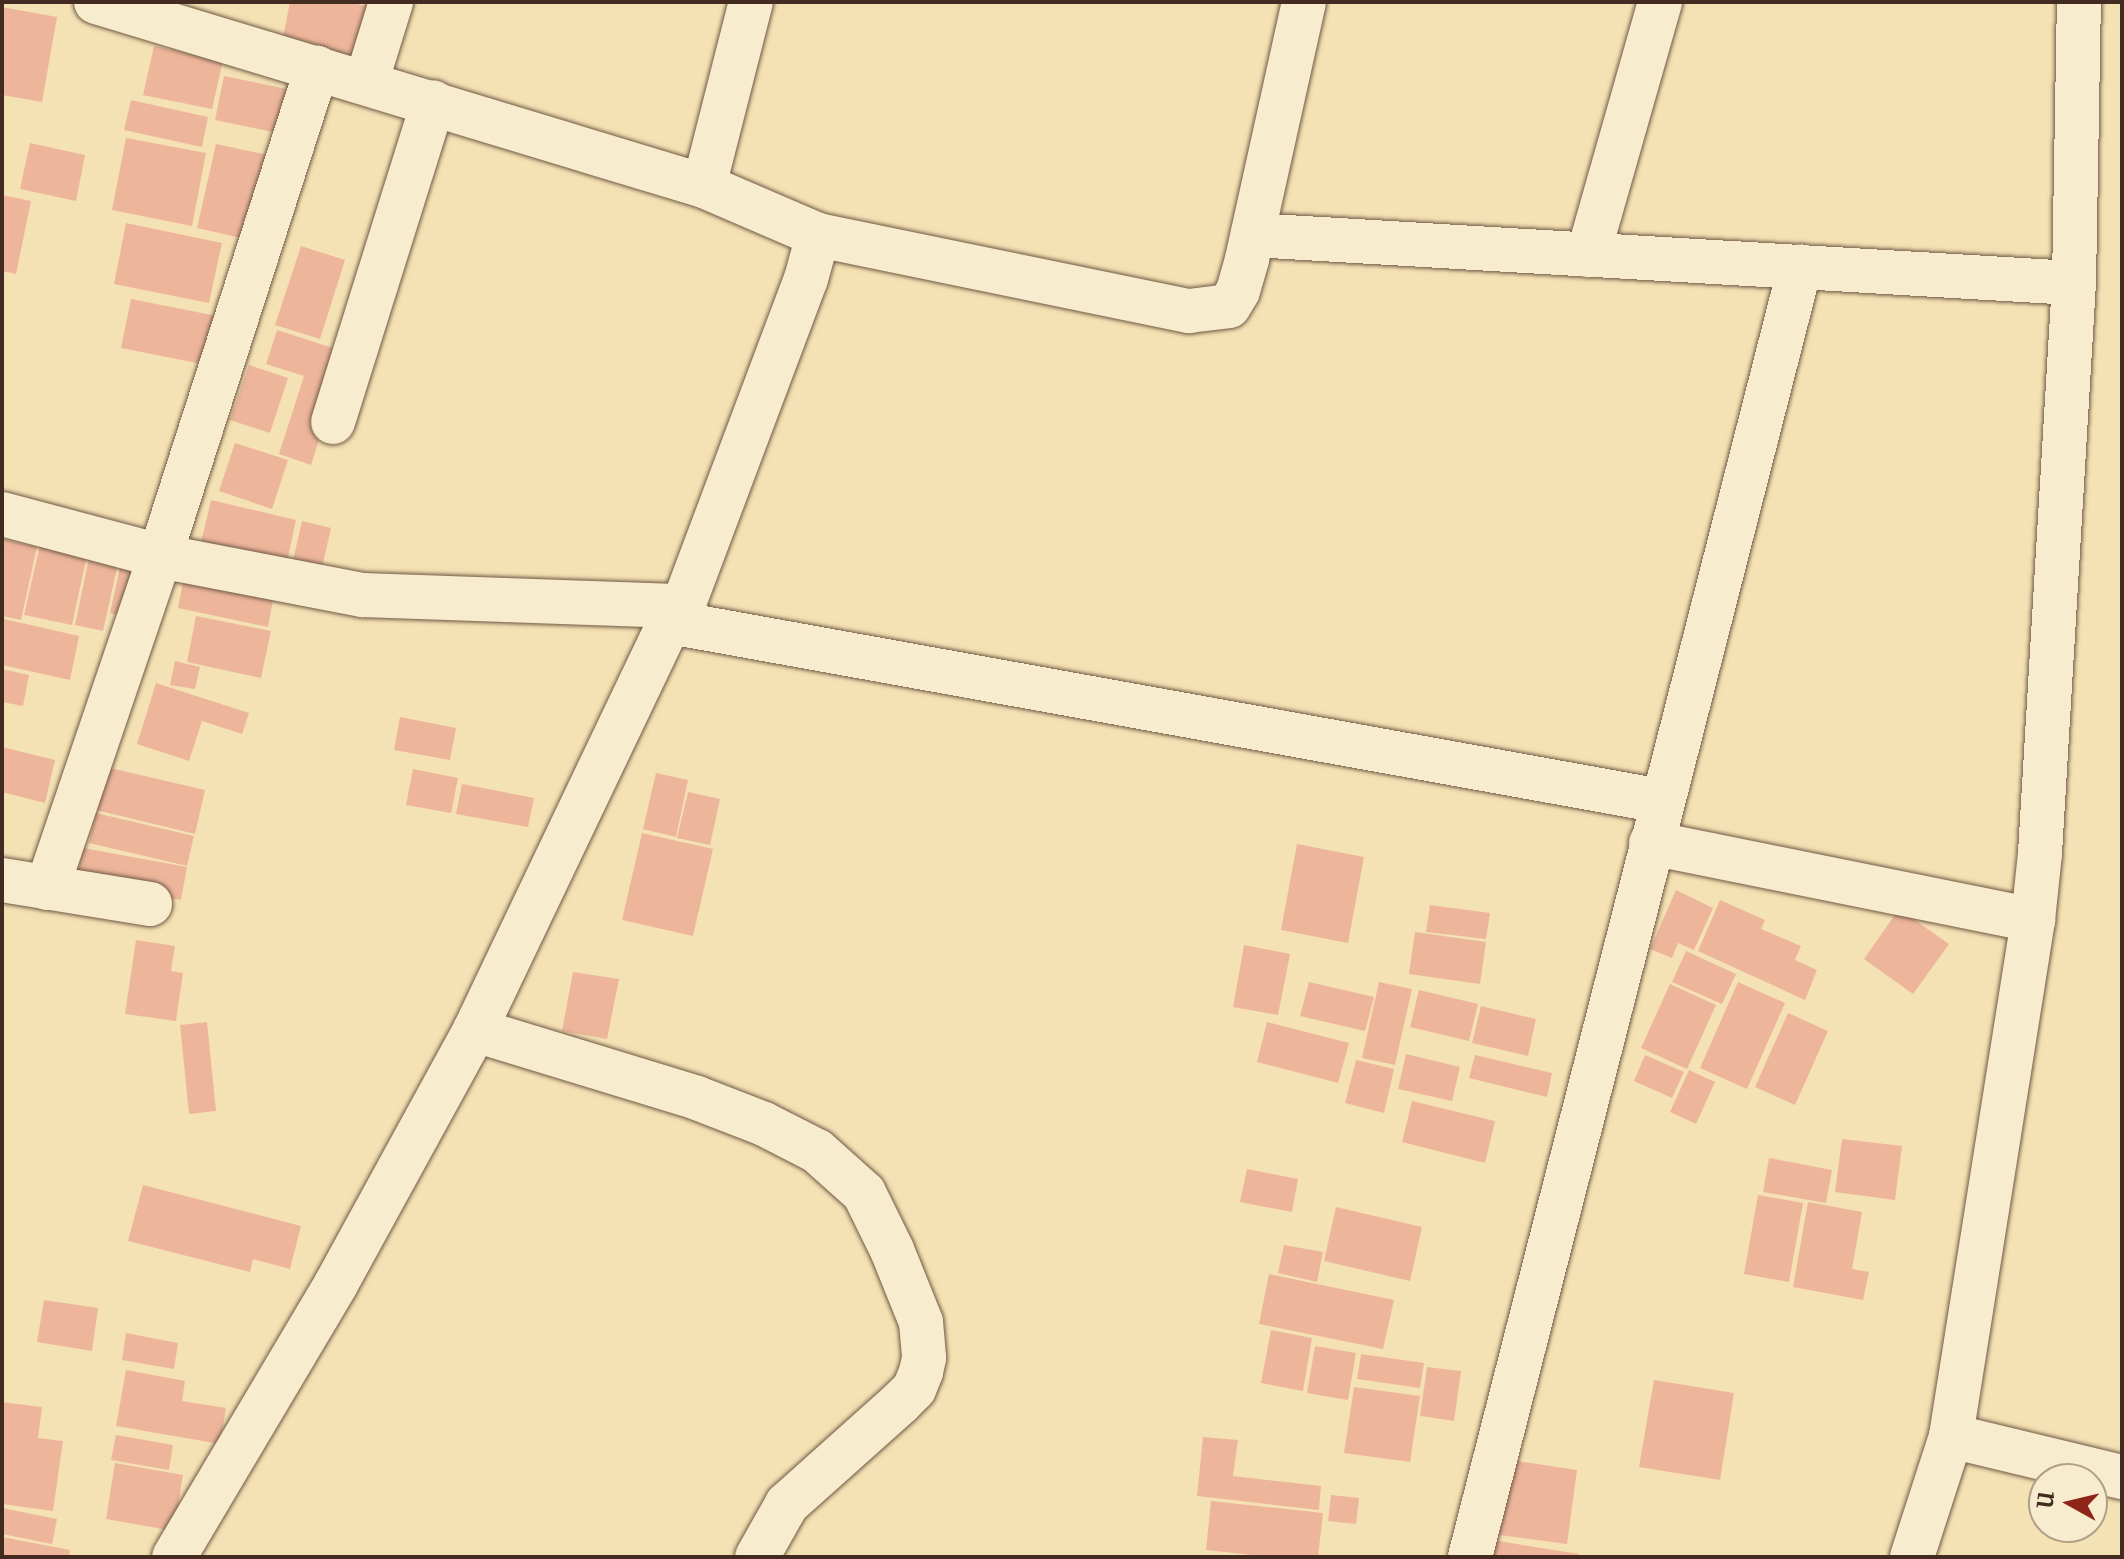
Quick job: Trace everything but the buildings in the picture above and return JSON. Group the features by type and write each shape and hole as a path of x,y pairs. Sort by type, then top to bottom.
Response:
{"street":[{"path":"96,2 704,186 818,235 1189,311 1218,310 1234,300 1253,235 1304,2"},
{"path":"366,83 391,2"},
{"path":"704,186 751,2"},
{"path":"1588,255 1660,2"},
{"path":"1912,1557 1958,1438 2033,920 2040,853 2058,281 2079,2"},
{"path":"47,888 160,556 317,68"},
{"path":"333,422 433,102"},
{"path":"174,1557 336,1284 475,1030 676,614 806,279 818,235"},
{"path":"1253,235 2058,281"},
{"path":"1470,1557 1800,267"},
{"path":"2,514 160,556 363,595 676,614 1661,801"},
{"path":"1651,843 2033,920"},
{"path":"2,880 150,904"},
{"path":"475,1030 697,1098 764,1124 817,1151 864,1193 892,1250 921,1322 924,1358 921,1372 914,1389 900,1403 787,1504 757,1557"},
{"path":"1958,1438 2122,1477"}]}
